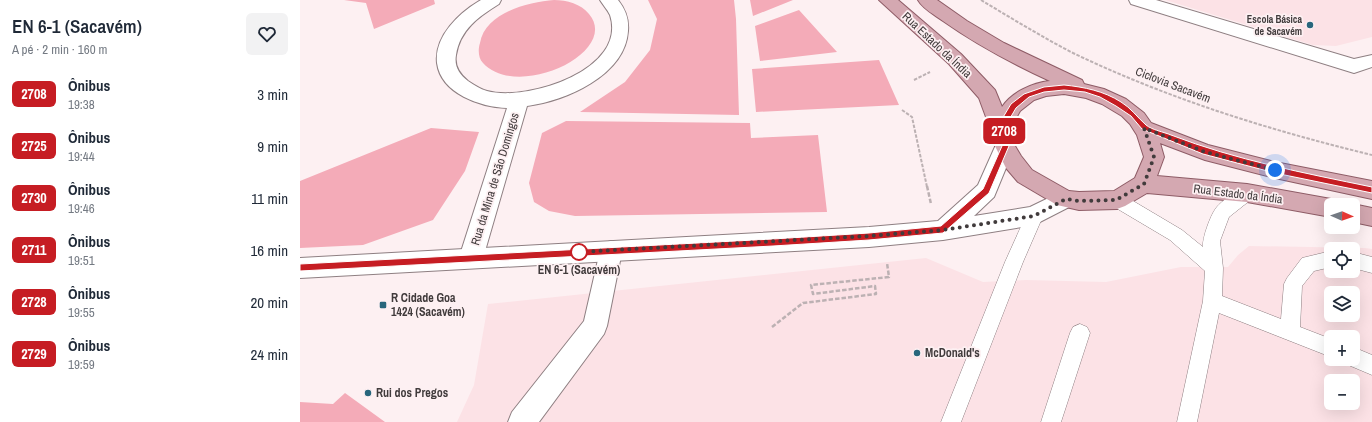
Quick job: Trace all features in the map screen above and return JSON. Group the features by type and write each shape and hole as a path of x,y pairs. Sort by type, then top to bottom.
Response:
{"main road":[{"name":"Rua Estado da Índia","path":"887,0 955,59 988,95 1004,141"},
{"path":"926,0 987,42 1038,69 1119,104 1133,115 1144,128 1154,157 1144,184 1116,200 1079,201 1066,199 1025,176 1013,162 1004,141 1005,119 1013,106 1027,96 1044,89 1057,88 1085,90"},
{"path":"1144,128 1205,152 1275,170 1372,190"},
{"name":"Rua Estado da Índia","path":"1144,184 1247,193 1324,207"},
{"path":"1360,214 1372,217"}],"street":[{"name":"Rua da Mina de São Domingos","path":"494,0 476,10 459,26 448,44 446,62 453,79 468,91 491,99 519,100 549,95 576,84 599,68 614,50 621,32 619,15 608,0"},
{"path":"1136,0 1354,66 1372,61"},
{"name":"Rua da Mina de São Domingos","path":"471,258 519,100"},
{"path":"943,230 986,191 1004,141"},
{"path":"300,268 882,235 943,230 1034,216 1066,199"},
{"path":"522,422 595,326 611,251"}],"lane":[{"path":"1187,422 1212,302 1214,268 1210,241 1222,213 1247,193"},
{"path":"1116,200 1176,235 1214,268"},
{"path":"951,422 1014,262 1034,216"},
{"path":"1290,332 1293,284 1308,264 1324,261"},
{"path":"1360,262 1372,265"},
{"path":"1212,302 1324,345"},
{"path":"1051,422 1080,333"},
{"path":"1360,360 1372,365"}],"path":[{"name":"Ciclovia Sacavém","path":"981,0 1015,22 1071,51 1135,81 1187,102 1372,155"},
{"path":"902,110 912,117 932,209"},
{"path":"772,327 803,303 876,294 875,286 813,294 811,285 889,277 882,235"}],"shaded area":[{"path":"344,0 434,0 435,4 374,29 366,3"},
{"path":"554,0 573,3 589,14 595,29 591,43 579,56 561,67 540,74 519,77 499,73 481,61 479,56 479,45 490,24 509,11 532,3"},
{"path":"648,0 734,0 739,115 580,112 625,82 650,50 657,19"},
{"path":"750,0 793,0 753,16"},
{"name":"Escola Básica de Sacavém","path":"1165,0 1372,0 1372,37 1336,46 1313,45"},
{"path":"799,10 837,52 760,61 755,26"},
{"path":"879,60 899,105 756,112 752,69"},
{"path":"566,121 750,123 751,138 818,135 827,212 575,216 549,211 534,202 529,183 542,133"},
{"path":"431,128 479,132 465,171 433,220 363,245 300,248 300,181"},
{"path":"1249,246 1324,247 1324,278 1360,278 1360,248 1372,249 1372,422 457,422 474,385 488,304 926,258 983,282 1026,280 1106,282 1181,267 1228,267 1238,255"},
{"path":"345,393 385,422 300,422 300,402 333,404"}],"bus line":[{"name":"2708","path":"300,268 773,242 943,230 986,191 1005,146 1003,136 1005,119 1013,106 1027,96 1044,89 1064,87 1085,90 1102,96 1119,104 1133,115 1144,128 1205,152 1275,170 1372,190"}],"place":[{"name":"Escola Básica de Sacavém","path":"1310,25"},
{"name":"EN 6-1 (Sacavém)","path":"579,252"},
{"name":"R Cidade Goa 1424 (Sacavém)","path":"383,305"},
{"name":"McDonald's","path":"917,353"},
{"name":"Rui dos Pregos","path":"368,393"}],"route":[{"path":"579,252 853,238 943,230 1034,216 1066,199 1079,201 1116,200 1144,184 1154,157 1144,128 1205,152 1275,170"}]}
